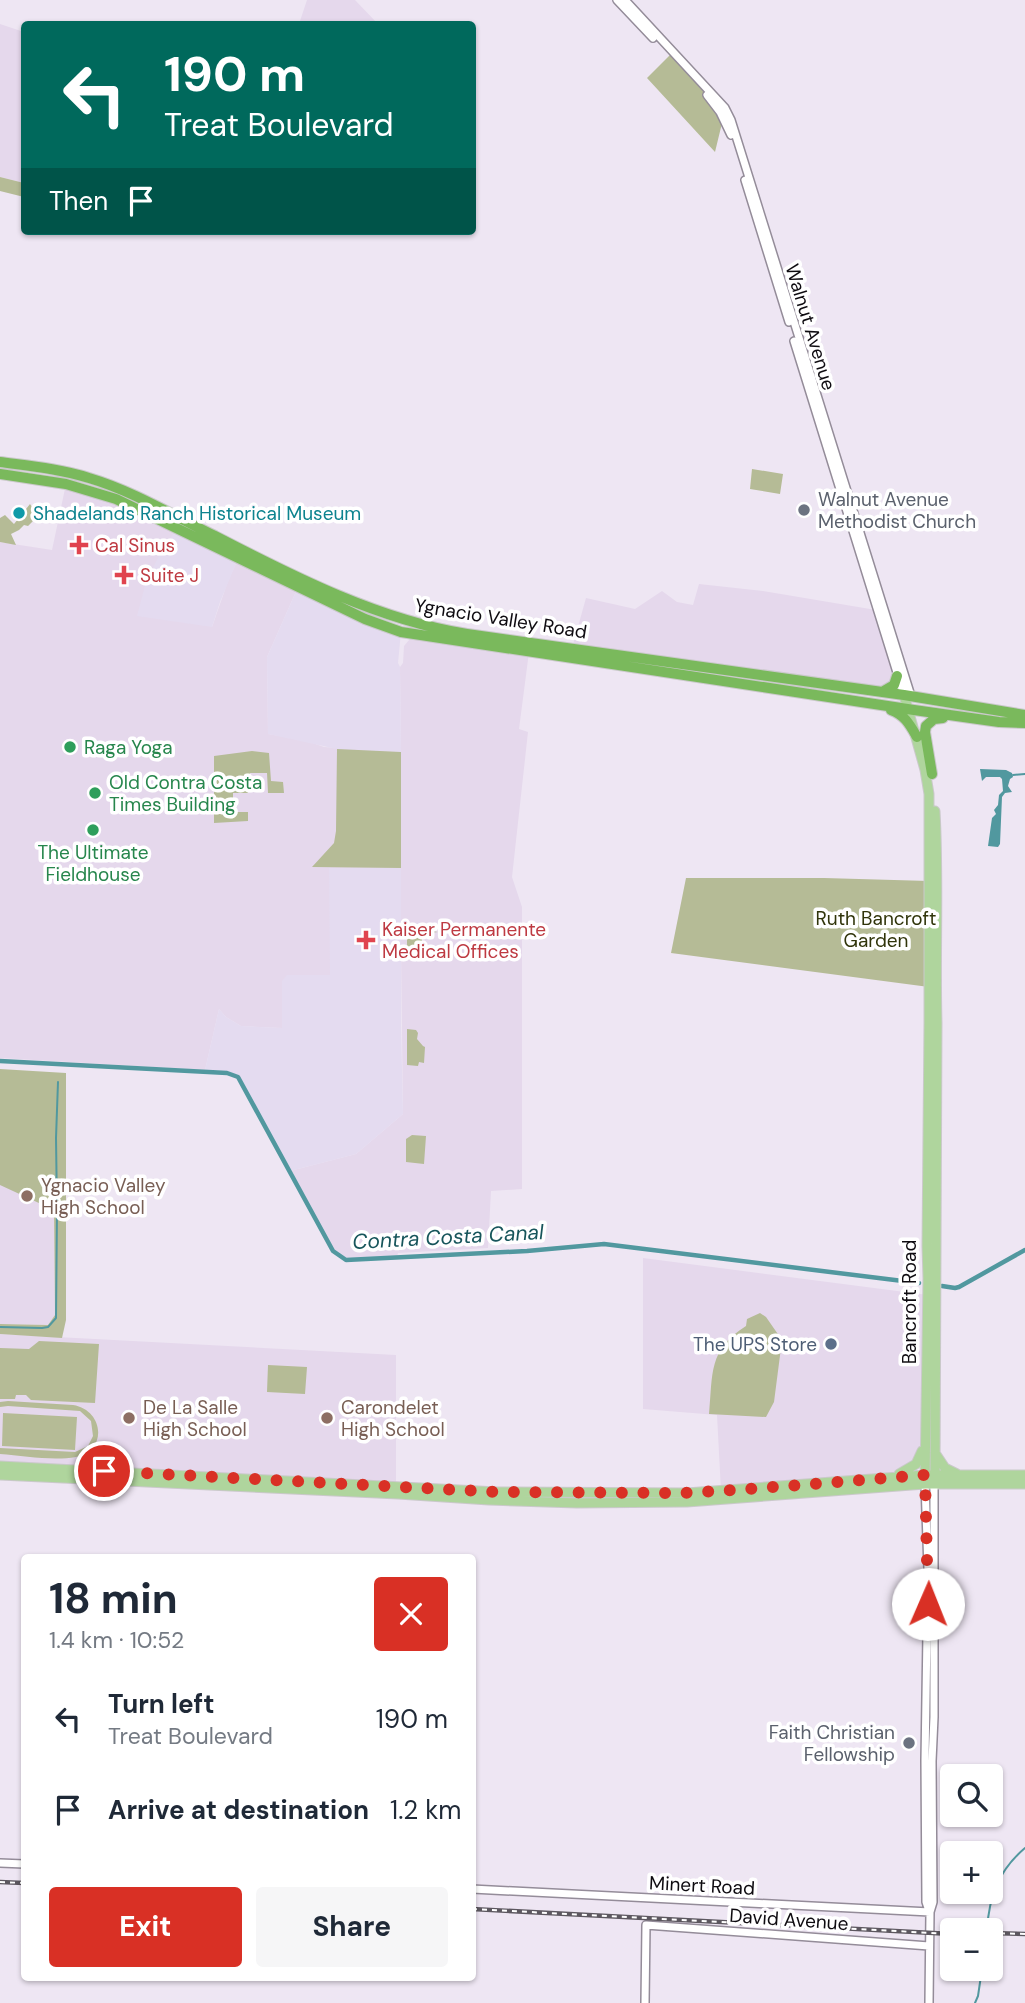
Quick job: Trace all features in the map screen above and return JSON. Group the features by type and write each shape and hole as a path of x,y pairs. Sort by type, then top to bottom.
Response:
{"highway":[{"name":"Ygnacio Valley Road","path":"0,462 47,468 89,478 168,512 336,594 385,614 426,626 1025,715"},
{"name":"Ygnacio Valley Road","path":"0,474 66,484 116,499 365,619 401,632 911,710 1025,723"},
{"path":"880,692 888,690 901,676"},
{"path":"867,703 900,713 917,737"},
{"path":"932,774 926,726 939,718 971,718"}],"main road":[{"name":"Bancroft Road","path":"907,696 932,774 937,868 935,1452 930,1479"},
{"name":"Bancroft Road","path":"911,710 929,794 925,1442 930,1479"},
{"path":"926,1247 931,1248 935,1261"},
{"path":"893,1477 916,1464 925,1442"},
{"path":"935,1452 945,1468 959,1474"},
{"path":"0,1466 497,1492 687,1493 893,1477 1025,1485"},
{"path":"0,1475 577,1503 688,1502 959,1474 1025,1475"}],"street":[{"name":"Walnut Avenue","path":"617,0 708,96 730,132 901,676"},
{"name":"Walnut Avenue","path":"625,0 725,108 731,120 907,696"},
{"path":"901,676 925,699"},
{"name":"Bancroft Road","path":"929,2003 930,1912 933,1902 934,1717 930,1479"},
{"path":"0,1863 21,1864"},
{"name":"Minert Road","path":"476,1889 930,1912"},
{"name":"David Avenue","path":"645,2003 646,1926 929,1946"}],"shaded area":[{"path":"307,0 355,0 375,21 300,21"},
{"path":"0,24 21,31 21,182 0,177"},
{"path":"66,484 177,529 212,627 238,559 298,587 267,657 268,734 324,747 401,752 400,667 403,663 404,646 414,634 529,652 519,729 528,732 512,877 522,907 522,1189 491,1191 488,1248 398,1253 397,1257 350,1260 343,1258 333,1251 290,1171 356,1154 403,1114 400,868 331,870 330,975 282,982 282,1028 241,1026 219,1009 205,1070 0,1058 0,542 52,550"},
{"path":"177,529 238,559 212,627 137,616 146,582 164,546"},
{"path":"699,584 763,591 876,610 897,676 888,690 572,648 586,598 635,609 662,591 677,602 693,605"},
{"path":"298,587 401,632 398,663 401,752 337,749 268,734 267,657"},
{"path":"329,868 401,868 403,1114 356,1154 290,1171 239,1076 227,1071 205,1070 219,1009 241,1026 282,1028 282,981 287,975 330,975"},
{"name":"Ygnacio Valley High School","path":"0,1069 54,1210 55,1315 48,1325 0,1324"},
{"path":"643,1258 928,1295 925,1442 919,1460 893,1477 721,1491 717,1415 643,1409"},
{"name":"De La Salle High School","path":"0,1334 396,1355 396,1485 0,1466"}],"green space":[{"path":"670,55 708,96 723,119 715,152 647,78"},
{"path":"0,177 21,182 21,196 0,191"},
{"path":"752,469 783,474 780,494 750,489"},
{"path":"30,504 38,516 28,526 24,525 11,534 16,545 0,542 0,518 5,515 14,524"},
{"path":"337,749 401,752 401,868 312,867 334,843"},
{"path":"252,751 269,753 271,781 283,782 284,793 268,793 267,773 250,773 248,793 233,793 233,812 248,812 248,821 214,823 214,756"},
{"name":"Ruth Bancroft Garden","path":"686,878 929,881 929,987 671,953"},
{"path":"407,928 438,932 422,934 420,960 407,960"},
{"path":"407,1029 416,1030 417,1039 425,1047 424,1063 419,1062 418,1066 407,1065"},
{"path":"0,1069 66,1073 66,1320 62,1338 0,1334 0,1324 48,1325 55,1315 54,1210 0,1185"},
{"path":"412,1135 426,1136 424,1164 406,1162 406,1139"},
{"path":"760,1313 766,1317 782,1340 774,1402 766,1417 709,1414 712,1374 719,1354 725,1344 746,1326 747,1319"},
{"path":"39,1341 99,1344 95,1403 31,1400 26,1395 16,1395 15,1399 0,1399 0,1348 29,1349"},
{"path":"268,1365 307,1367 305,1394 267,1392"},
{"path":"0,1402 83,1408 96,1422 97,1439 86,1453 76,1457 48,1458 0,1454 0,1448 75,1452 88,1446 93,1436 91,1421 80,1411 0,1407"},
{"path":"3,1413 77,1417 75,1450 2,1446"}],"water":[{"path":"980,769 1006,770 1012,773 1013,777 1008,786 1012,792 1005,793 1002,797 998,847 988,846 992,818 996,814 994,810 1003,791 1002,779 986,777 982,781"}],"waterway":[{"path":"1013,775 1025,774"},
{"name":"Contra Costa Canal","path":"0,1061 227,1073 238,1077 333,1251 346,1260 527,1251 604,1244 919,1283"},
{"path":"0,1327 42,1328 48,1327 56,1318 58,1082"},
{"name":"Contra Costa Canal","path":"942,1286 959,1287 1025,1250"},
{"path":"988,1918 997,1884 1008,1865 1025,1848"},
{"path":"975,2003 980,1981"}],"railway":[{"path":"0,1882 21,1883"},
{"path":"476,1909 940,1933"},
{"path":"1003,1933 1025,1934"}],"place":[{"name":"Walnut Avenue Methodist Church","path":"804,510"},
{"name":"Shadelands Ranch Historical Museum","path":"19,513"},
{"name":"Cal Sinus","path":"79,545"},
{"name":"Suite J","path":"124,575"},
{"name":"Raga Yoga","path":"70,747"},
{"name":"Old Contra Costa Times Building","path":"95,793"},
{"name":"The Ultimate Fieldhouse","path":"93,830"},
{"name":"Kaiser Permanente Medical Offices","path":"366,940"},
{"name":"Ygnacio Valley High School","path":"27,1196"},
{"name":"The UPS Store","path":"831,1344"},
{"name":"De La Salle High School","path":"129,1418"},
{"name":"Carondelet High School","path":"327,1418"},
{"name":"Faith Christian Fellowship","path":"909,1743"}],"route":[{"path":"104,1471 497,1492 682,1493 925,1475 928,1604"}]}
